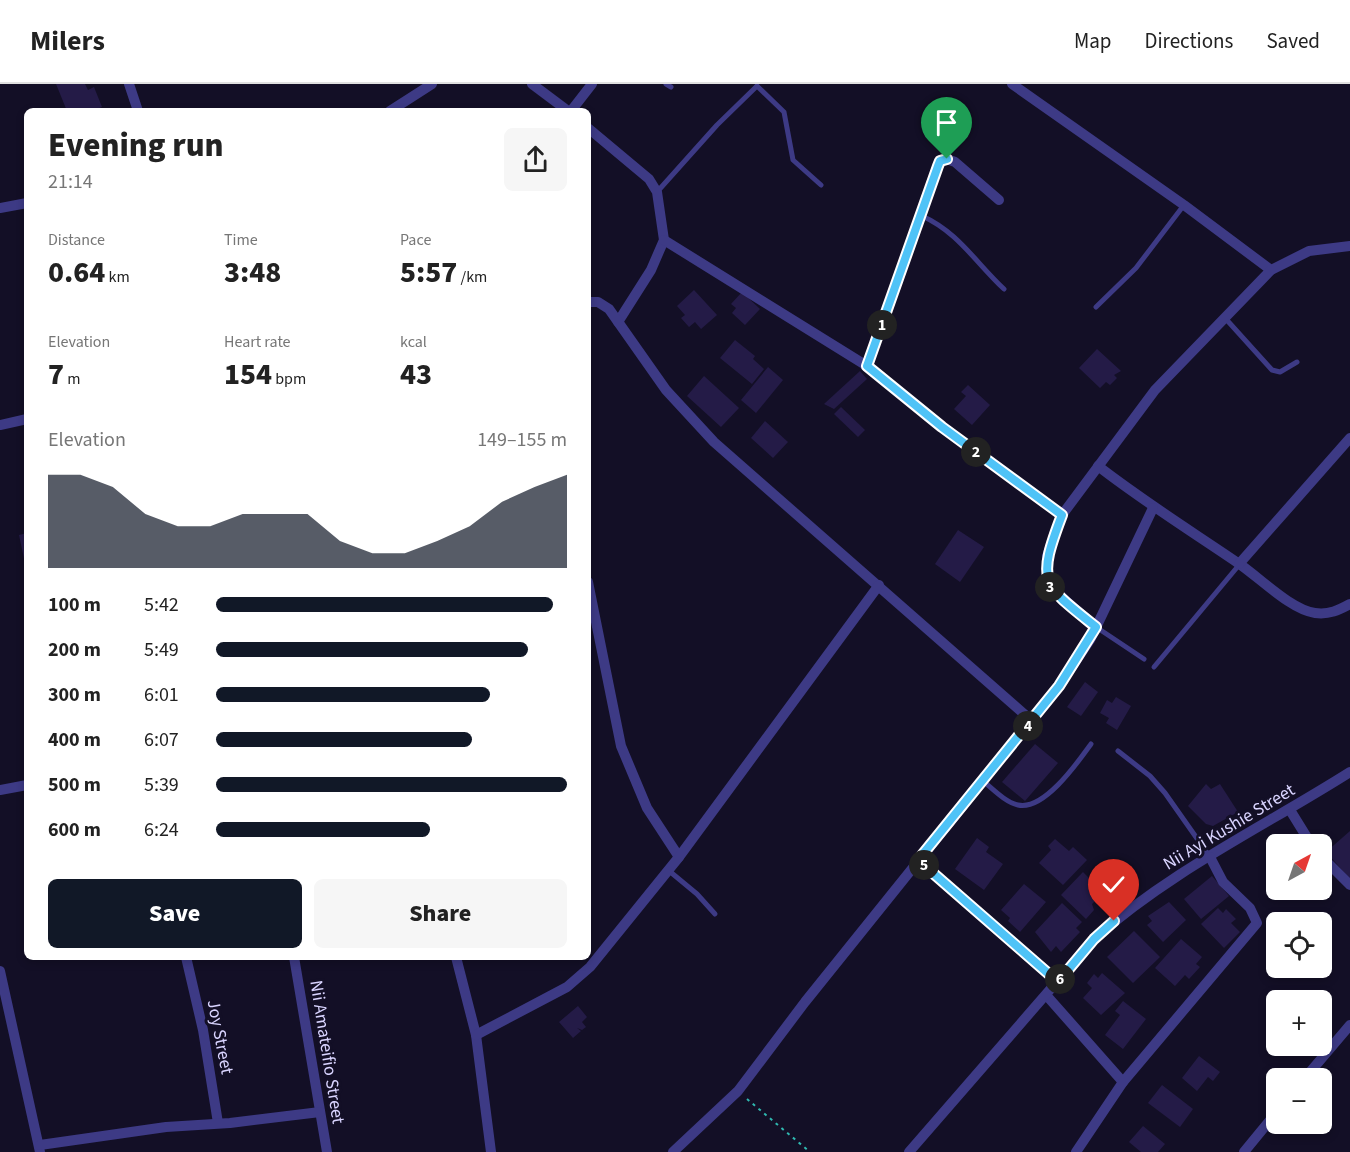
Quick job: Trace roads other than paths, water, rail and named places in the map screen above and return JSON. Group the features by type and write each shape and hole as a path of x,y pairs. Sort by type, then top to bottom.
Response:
{"street":[{"path":"129,84 137,108"},
{"path":"395,108 432,84"},
{"path":"532,84 566,108"},
{"path":"572,108 592,84"},
{"path":"1019,86 1271,270"},
{"path":"591,131 649,179 657,192 664,240 651,270 618,322"},
{"path":"867,366 940,161 947,159 955,162 999,200"},
{"path":"0,208 24,204"},
{"path":"664,240 867,366 942,427 1062,515"},
{"path":"1096,627 1049,586 1046,573 1047,556 1062,515 1155,390 1271,270 1309,251 1350,246"},
{"path":"591,302 597,302 609,309 666,390 714,442 1032,721"},
{"path":"0,425 24,420"},
{"path":"1239,564 1350,438"},
{"path":"1098,466 1152,508 1239,564 1294,604 1314,614 1334,613 1350,604"},
{"path":"673,1152 738,1091 805,1002 1059,686 1096,627 1152,508"},
{"path":"476,1035 567,987 590,967 679,857 879,585"},
{"path":"591,597 621,746 646,808 679,857"},
{"name":"Nii Ayi Kushie Street","path":"909,1152 1047,996 1094,939 1114,921 1210,857 1350,772"},
{"path":"0,790 24,786"},
{"path":"1290,810 1305,834"},
{"path":"1076,1152 1123,1082 1257,923 1250,908 1223,882 1210,857"},
{"path":"918,860 1058,982"},
{"path":"1332,868 1350,885"},
{"name":"Joy Street","path":"187,960 203,1030 218,1123"},
{"name":"Nii Amateifio Street","path":"295,960 327,1152"},
{"path":"457,960 476,1035 491,1152"},
{"path":"0,971 5,1021 40,1148 165,1127 320,1112"},
{"path":"1047,996 1123,1082"},
{"path":"1313,1068 1350,1025"},
{"path":"1244,1152 1266,1125"}],"lane":[{"path":"657,192 717,125 757,85 784,112 793,160 821,185"},
{"path":"1096,307 1131,275 1184,205"},
{"path":"922,216 946,228 982,269 1004,289"},
{"path":"1226,318 1272,370 1280,372 1297,362"},
{"path":"1154,667 1239,564"},
{"path":"1096,627 1144,659"},
{"path":"983,781 1015,804 1030,805 1068,777 1091,744"},
{"path":"1118,751 1150,776 1166,793 1210,857"},
{"path":"668,870 698,894 715,914"}]}
